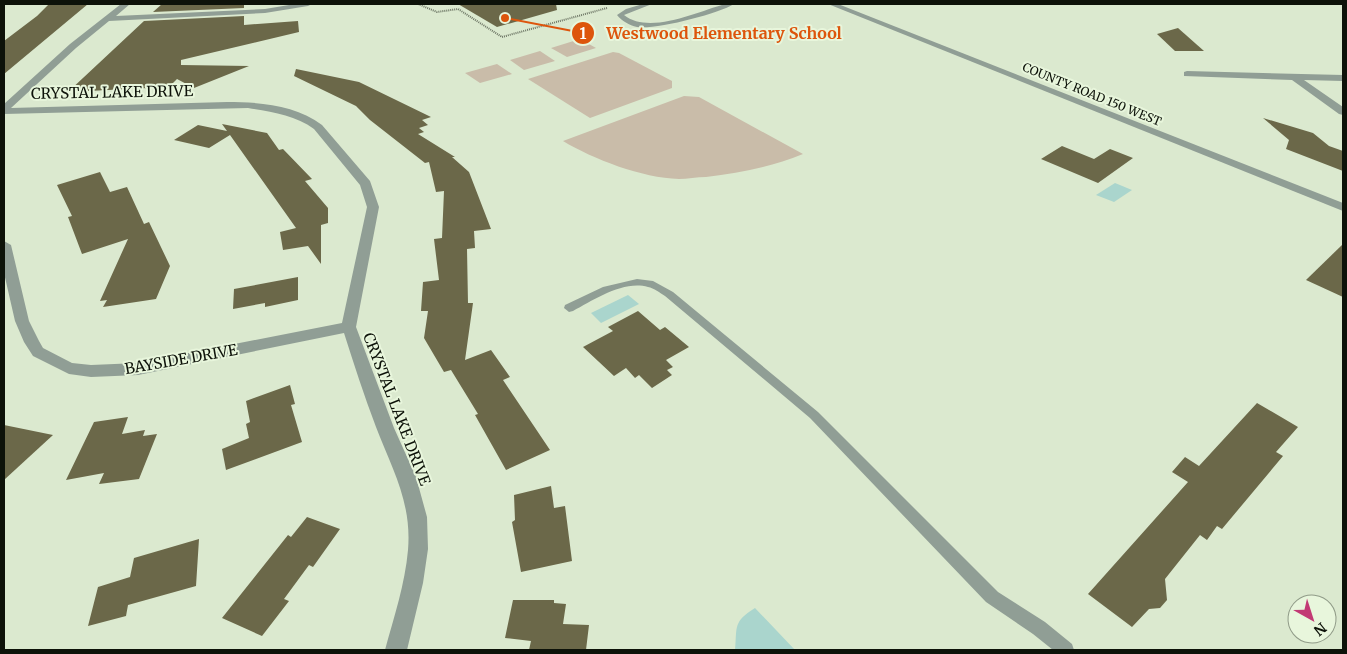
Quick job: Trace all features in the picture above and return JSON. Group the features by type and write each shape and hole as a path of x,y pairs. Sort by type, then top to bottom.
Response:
{"street":[{"path":"4,110 73,46 126,4"},
{"path":"108,19 266,11 308,4"},
{"name":"COUNTY ROAD 150 WEST","path":"832,4 1343,207"},
{"path":"1187,74 1343,78"},
{"path":"1296,78 1343,112"},
{"name":"CRYSTAL LAKE DRIVE","path":"4,110 248,106 280,110 310,121 318,127 366,184 373,207 349,327 385,428 407,477 417,517 418,548 414,583 396,650"},
{"name":"BAYSIDE DRIVE","path":"4,245 26,331 38,352 69,368 91,371 138,369 349,327"}],"lane":[{"path":"650,4 628,10 620,15 628,22 640,25 665,23 731,4"},
{"path":"569,308 602,291 627,283 649,283 669,294 814,415 992,597 1039,628 1066,650"}],"path":[{"path":"324,4 355,4"},
{"path":"418,4 433,13 458,9 502,37 614,6"}],"shaded area":[{"path":"580,39 596,48 567,57 551,48"},
{"path":"540,51 555,61 524,70 510,60"},
{"path":"613,52 619,53 672,81 672,88 590,118 528,79"},
{"path":"497,64 512,74 480,83 465,73"},
{"path":"684,96 699,97 803,154 779,163 743,171 679,179 649,175 618,166 603,161 563,141"}],"water":[{"path":"1115,183 1132,190 1114,202 1096,195"},
{"path":"628,295 639,304 601,323 591,313"},
{"path":"755,608 795,650 735,650 738,625 743,617"}],"building":[{"path":"49,4 88,4 4,74 4,41 37,16"},
{"path":"162,4 244,4 244,8 153,12"},
{"path":"458,4 556,4 557,10 497,27"},
{"path":"244,16 244,25 298,21 299,32 181,60 181,65 249,66 194,88 177,79 169,87 68,92 144,21"},
{"path":"1178,28 1204,51 1175,51 1157,34"},
{"path":"296,69 359,82 431,117 422,120 428,125 419,128 424,132 418,134 455,157 452,157 469,172 491,229 474,231 475,248 467,249 468,303 473,303 465,360 491,350 510,377 503,380 550,450 506,470 475,415 478,414 451,370 444,372 424,338 428,311 421,311 423,282 439,280 434,239 442,238 444,191 436,192 429,162 425,163 370,120 356,106 294,76"},
{"path":"1263,118 1313,133 1329,146 1343,151 1343,171 1286,149 1289,140"},
{"path":"222,124 267,133 279,150 283,149 312,179 305,181 328,208 328,223 321,225 321,264 308,246 283,250 280,232 296,228 230,135 209,148 174,140 198,125 227,131"},
{"path":"1062,146 1094,159 1110,149 1133,158 1098,183 1041,159"},
{"path":"100,172 110,192 127,187 144,224 149,222 170,266 156,299 103,307 107,300 100,301 128,239 82,254 68,217 72,216 57,185"},
{"path":"1343,244 1343,297 1306,280"},
{"path":"298,277 298,300 265,307 265,303 233,309 234,289"},
{"path":"638,311 660,330 665,327 689,347 666,360 673,367 667,370 672,375 652,388 639,375 635,378 626,368 614,376 583,347 613,331 608,327"},
{"path":"290,385 295,404 291,405 302,442 226,470 222,449 249,438 246,424 250,422 246,401"},
{"path":"1257,403 1298,427 1276,452 1283,456 1222,529 1217,526 1207,540 1200,535 1165,579 1167,600 1160,608 1149,609 1132,627 1088,594 1188,482 1172,472 1185,457 1199,466"},
{"path":"128,417 122,434 145,430 143,436 157,434 139,479 99,484 104,473 66,480 94,422"},
{"path":"4,425 53,435 4,480"},
{"path":"551,486 554,508 565,506 572,561 521,572 512,522 515,520 514,495"},
{"path":"307,517 340,529 313,567 309,565 284,599 289,601 262,636 222,618 288,535 291,537"},
{"path":"199,539 196,586 128,605 126,616 88,626 98,587 130,577 134,558"},
{"path":"513,600 554,600 554,603 566,604 563,624 589,625 586,650 529,650 531,641 505,638"}],"place":[{"name":"Westwood Elementary School","path":"505,18"}]}
